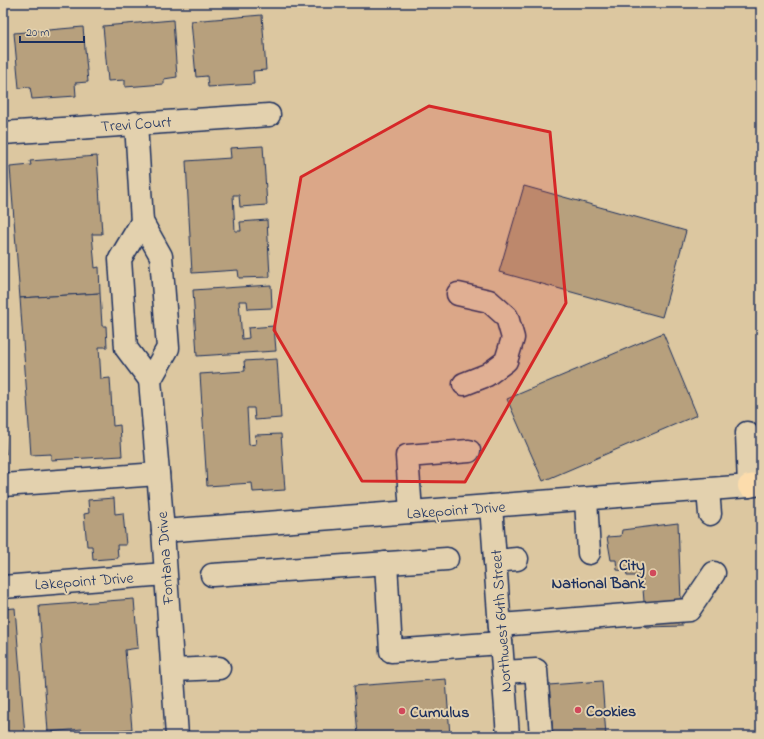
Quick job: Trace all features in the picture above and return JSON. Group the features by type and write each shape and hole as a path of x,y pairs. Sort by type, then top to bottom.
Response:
{"street":[{"name":"Trevi Court","path":"3,133 269,115"},
{"path":"136,123 142,222 161,256 168,348 150,380 126,348 120,259 142,222"},
{"path":"458,294 489,301 507,317 513,338 506,361 487,375 464,384"},
{"name":"Fontana Drive","path":"150,380 163,531 177,736"},
{"path":"747,433 755,485"},
{"path":"410,512 407,456 469,451"},
{"path":"3,486 158,474"},
{"name":"Lakepoint Drive","path":"163,531 348,508 410,512 708,490 755,485"},
{"path":"708,490 710,514"},
{"path":"586,499 589,553"},
{"name":"Northwest 64th Street","path":"491,506 508,736"},
{"path":"212,575 447,559"},
{"path":"495,561 517,559"},
{"path":"386,563 391,651 500,634 689,610 714,573"},
{"name":"Lakepoint Drive","path":"3,587 165,574"},
{"path":"173,670 219,668"},
{"path":"504,672 536,670 540,736"}],"highlighted area":[{"path":"429,106 550,132 566,303 465,482 362,481 274,330 301,177"}],"building":[{"path":"262,15 266,70 253,71 254,84 208,87 207,76 196,77 191,21"},
{"path":"173,20 177,77 164,79 164,84 125,87 125,80 108,81 103,26"},
{"path":"83,27 88,82 75,83 76,96 32,99 30,87 19,88 14,33"},
{"path":"263,146 267,205 240,207 239,195 233,195 235,231 241,231 240,222 267,220 270,277 239,278 238,270 192,273 186,161 231,158 230,148"},
{"path":"97,156 102,234 92,234 95,268 99,267 100,293 20,298 10,167 31,165 30,161"},
{"path":"524,186 686,231 662,317 499,272"},
{"path":"271,285 272,308 248,309 247,301 239,301 242,339 249,338 248,328 274,326 276,351 197,356 193,290"},
{"path":"100,293 102,326 106,326 107,347 99,347 101,379 110,378 113,426 120,425 122,456 51,460 51,454 31,455 20,298"},
{"path":"663,333 697,415 543,481 507,399"},
{"path":"277,359 281,418 255,420 254,408 247,408 249,445 256,444 255,435 281,434 285,490 253,492 252,483 207,486 200,374 245,371 244,361"},
{"path":"3,416 6,454 3,454"},
{"path":"114,498 115,514 123,513 126,545 117,545 118,558 93,560 92,546 87,546 84,514 89,513 88,500"},
{"path":"3,501 5,501 7,528 3,528"},
{"name":"City National Bank","path":"678,523 682,626 646,627 642,576 627,576 626,571 617,570 616,560 611,560 607,537 621,536 622,530"},
{"path":"134,599 138,648 125,650 132,729 83,733 82,729 48,732 39,606"},
{"path":"15,608 25,736 3,736 3,609"},
{"name":"Cumulus","path":"446,679 450,736 358,736 354,686"},
{"name":"Cookies","path":"602,681 606,736 553,736 549,685"}],"place":[{"name":"City National Bank","path":"653,573"},
{"name":"Cookies","path":"578,710"},
{"name":"Cumulus","path":"402,711"}]}
